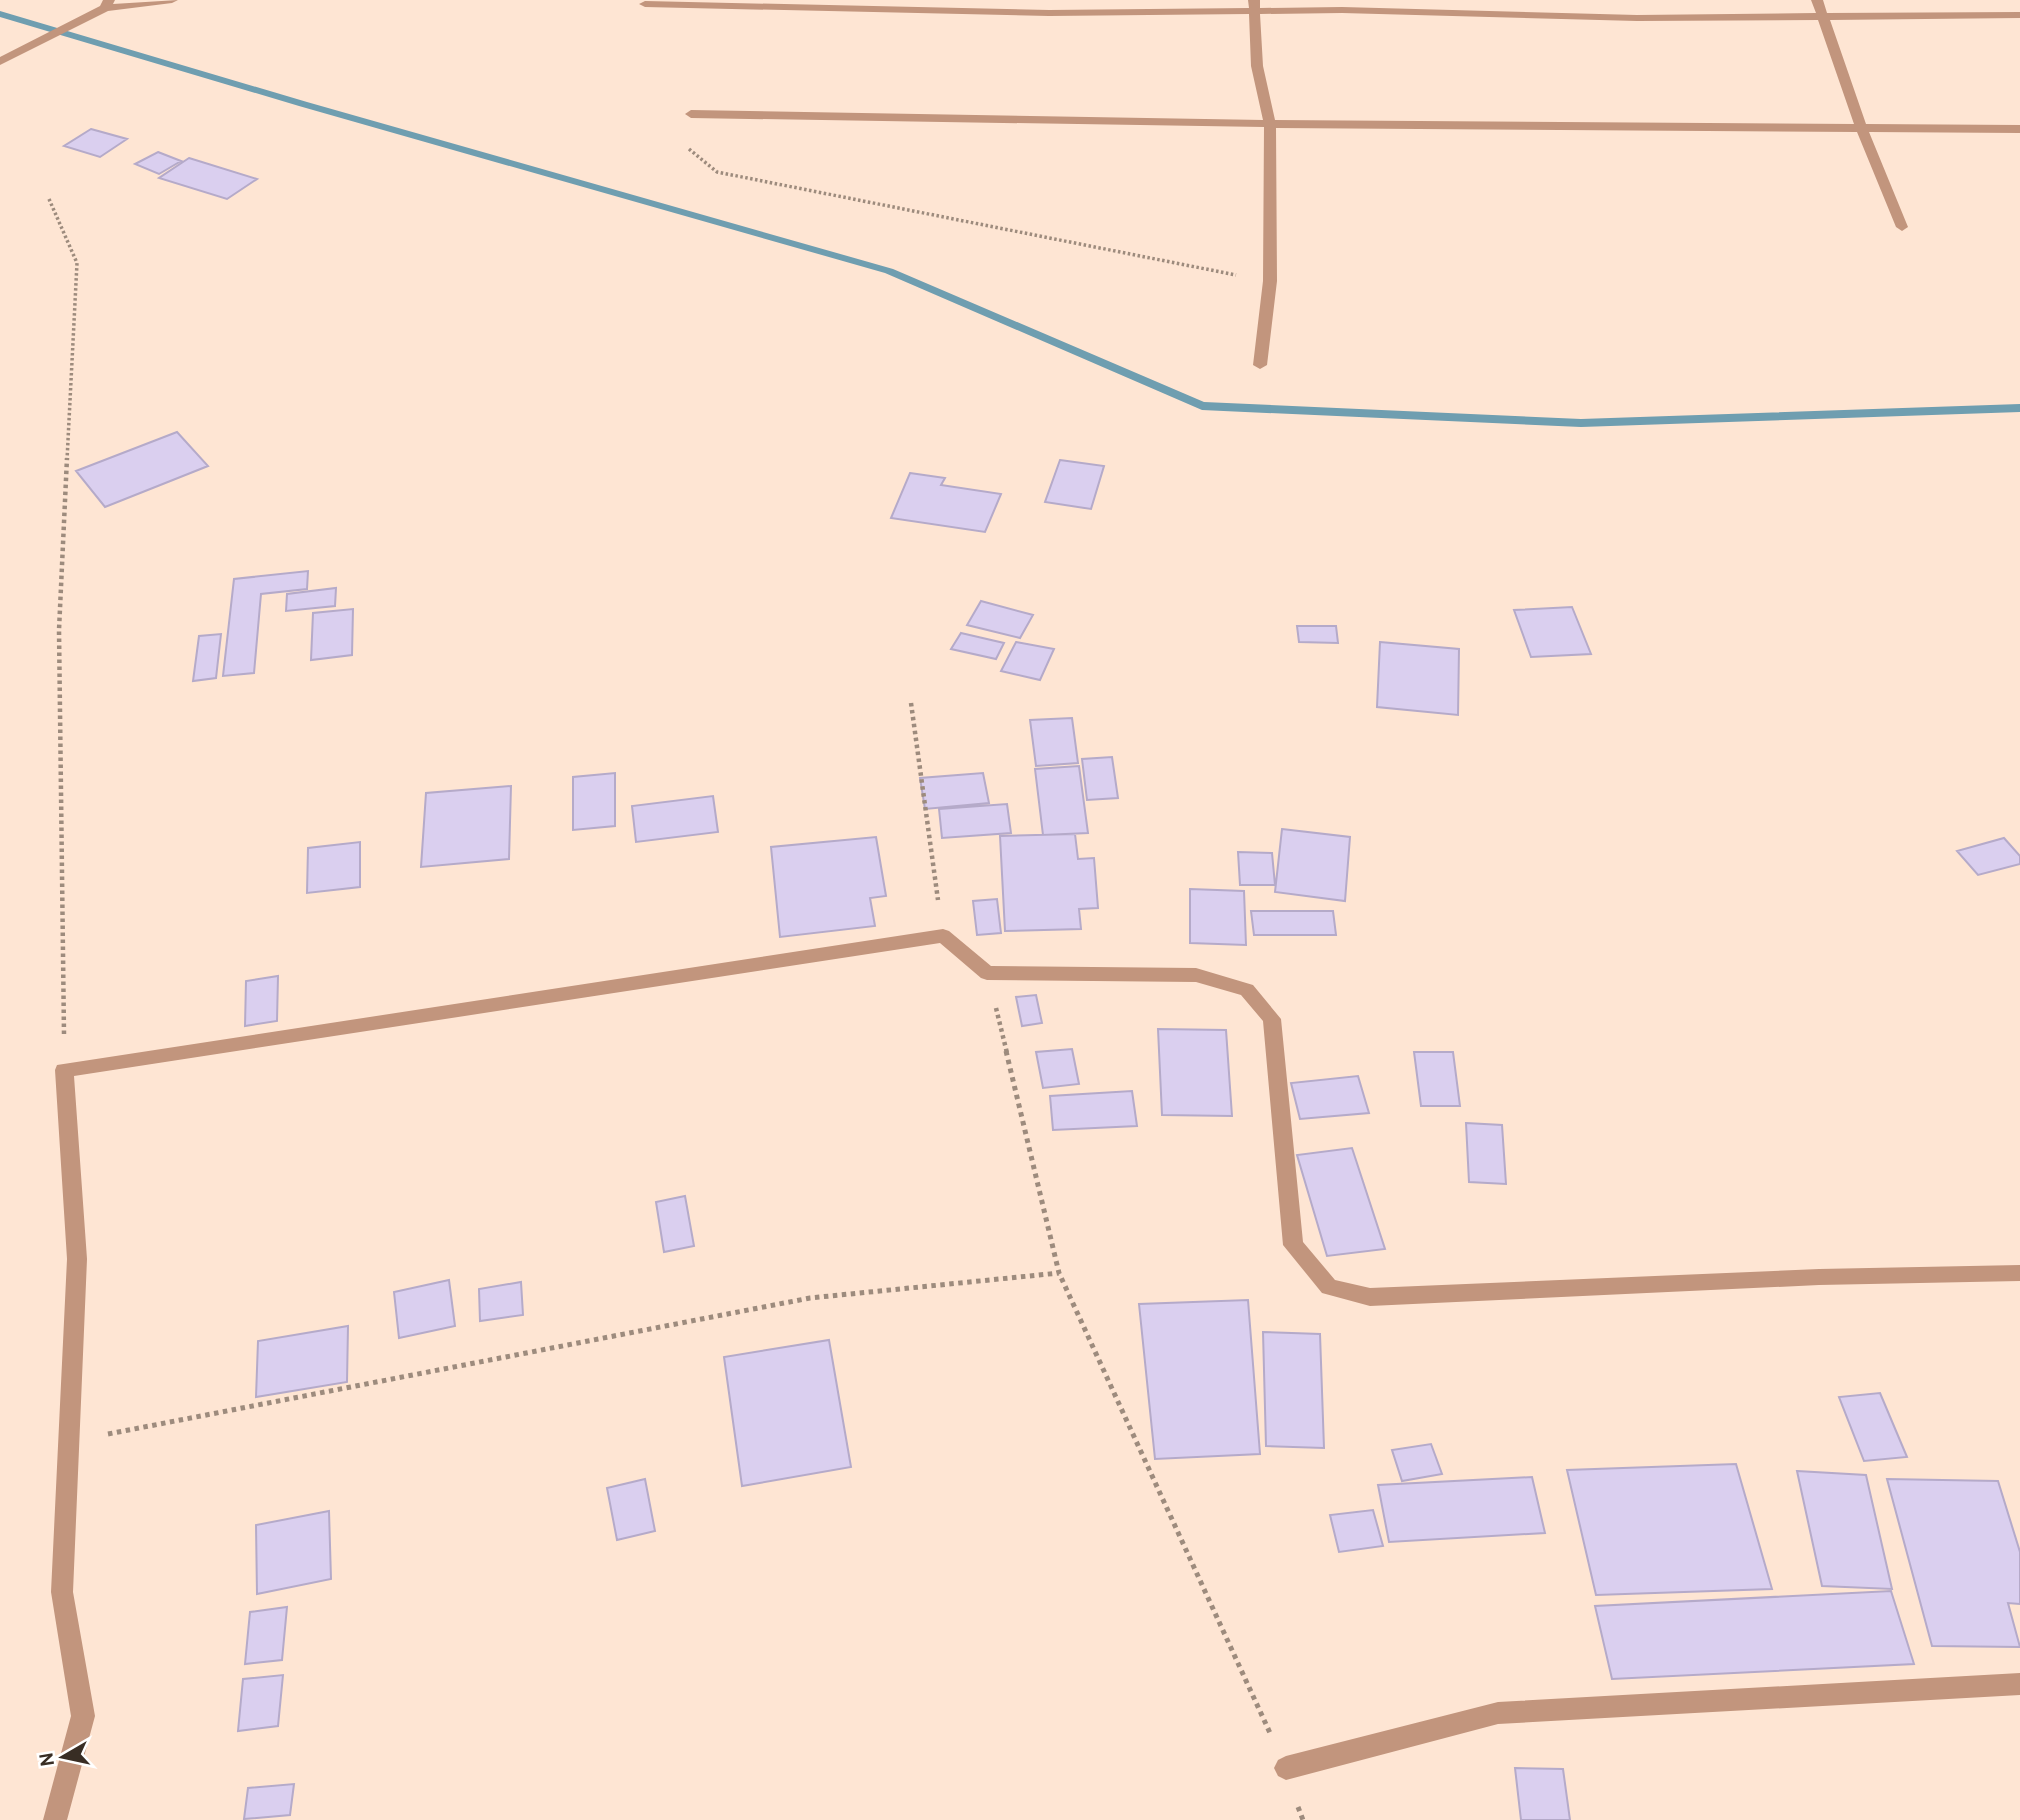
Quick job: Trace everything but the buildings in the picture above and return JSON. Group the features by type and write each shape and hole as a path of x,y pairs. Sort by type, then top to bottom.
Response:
{"street":[{"path":"0,62 107,4 172,0"},
{"path":"1817,0 1825,16 1862,129 1902,227"},
{"path":"645,4 1049,13 1254,6 1637,18 2020,15"},
{"path":"1254,6 1257,66 1270,124 1270,281 1260,365"},
{"path":"691,114 1270,124 2020,129"},
{"path":"55,1820 83,1716 62,1592 77,1259 64,1070 943,936 987,973 1196,975 1247,990 1272,1019 1293,1245 1329,1287 1370,1297 1819,1277 2020,1273"},
{"path":"1286,1768 1498,1713 2020,1684"}],"path":[{"path":"691,114 678,127 689,149 717,172 1270,281"},
{"path":"48,198 77,263 59,630 64,1070"},
{"path":"911,703 943,936"},
{"path":"987,973 1059,1273 1286,1768 1303,1820"},
{"path":"68,1442 810,1297 1059,1273"}],"waterway":[{"path":"0,14 303,104 889,271 1202,406 1581,423 2020,408"}]}
